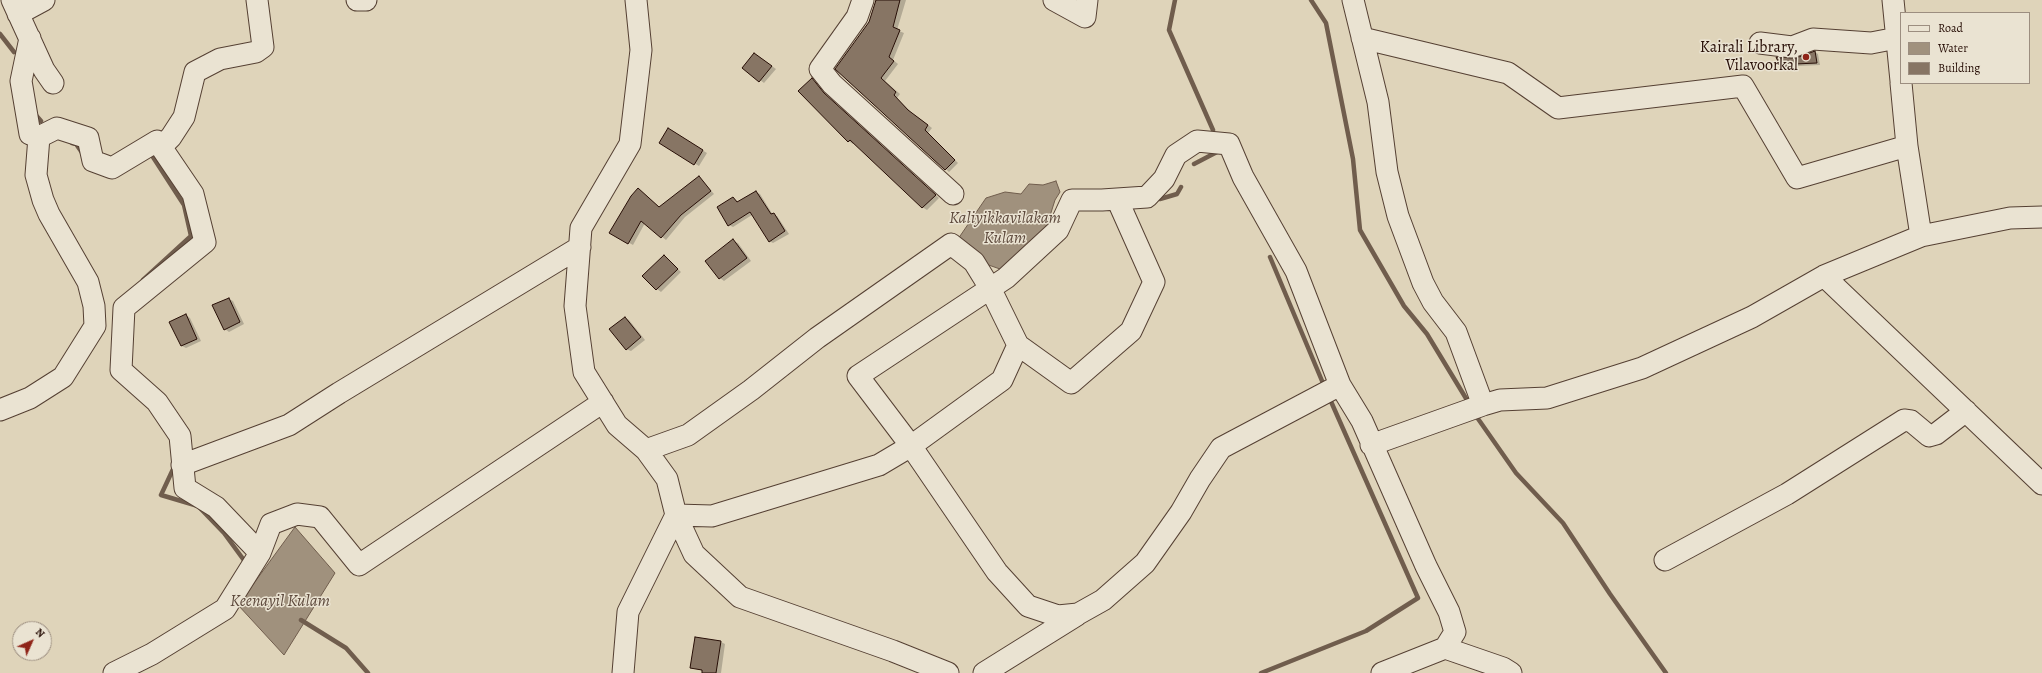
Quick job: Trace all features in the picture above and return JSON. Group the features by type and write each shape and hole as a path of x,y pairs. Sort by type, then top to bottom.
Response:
{"street":[{"path":"44,0 15,7 44,70 53,83"},
{"path":"161,147 171,137 184,117 195,72 220,59 256,52 263,47 257,0"},
{"path":"357,0 366,0"},
{"path":"636,0 641,50 630,144 581,228 575,306 584,372 617,425 646,450 667,479 676,515 694,554 740,597 893,651 948,673"},
{"path":"863,0 857,17 820,69 832,84 953,194"},
{"path":"1054,0 1085,17 1087,0"},
{"path":"1353,0 1378,102 1387,172 1398,216 1423,284 1433,302 1456,332 1483,406"},
{"path":"1893,0 1900,71"},
{"path":"0,410 30,398 63,377 107,333 124,308 205,242 193,194 157,141 112,168 93,161 88,138 57,128 39,137 30,134 21,80 30,38"},
{"path":"1362,38 1508,73 1558,108 1742,86 1796,178 1907,146"},
{"path":"1760,43 1792,47 1813,39 1871,42 1897,38"},
{"path":"1901,84 1907,146 1921,236"},
{"path":"39,137 36,175 41,194 49,214 88,282 94,306 107,333 121,370 157,402 180,436 185,488 216,507 254,562"},
{"path":"1078,614 1058,616 1028,606 997,572 911,446 858,376 1006,278 1058,230 1072,200 1146,197 1164,179 1176,155 1197,142 1229,144 1243,177 1296,271 1332,390 1362,421 1371,445 1426,566 1450,612 1455,632 1445,648 1382,673"},
{"path":"646,450 688,435 751,390 817,338 951,244 974,262 990,288 1018,344 1071,383 1132,331 1154,282 1117,199"},
{"path":"1371,445 1500,400 1547,398 1642,368 1752,318 1824,276 1921,236 2010,218 2042,217"},
{"path":"182,465 289,425 338,393 434,337 580,247"},
{"path":"1824,276 2042,484"},
{"path":"676,515 712,516 880,465 911,446 1002,380 1018,344"},
{"path":"984,673 1103,600 1145,563 1181,512 1200,479 1221,448 1332,390"},
{"path":"114,673 176,640 224,609 254,562 271,524 297,514 320,517 359,565 603,402"},
{"path":"1665,560 1787,494 1904,420 1911,421 1929,436 1936,434 1966,411"},
{"path":"623,673 628,612 676,515"},
{"path":"1445,648 1503,668 1511,673"}],"water":[{"name":"Kaliyikkavilakam Kulam","path":"1056,181 1060,192 1055,200 1049,219 1041,238 1025,256 1000,269 980,262 958,239 986,198 1005,192 1021,194 1029,184 1043,185"},
{"name":"Keenayil Kulam","path":"295,527 335,573 284,655 238,605"}],"building":[{"path":"876,0 900,0 893,27 900,30 889,57 894,61 881,78 896,92 894,95 908,110 928,125 925,130 955,160 945,170 835,69 869,22"},
{"path":"1815,51 1817,63 1795,64 1781,68 1776,57 1796,58"},
{"path":"754,53 772,66 759,82 742,68"},
{"path":"812,78 824,93 936,195 922,208 850,140 848,142 798,91"},
{"path":"668,128 703,150 694,165 659,143"},
{"path":"699,176 711,191 681,215 661,238 641,221 628,244 609,233 631,196 638,188 659,207"},
{"path":"756,191 771,214 774,213 785,231 769,242 750,212 728,226 717,207 733,197 737,202"},
{"path":"733,239 747,258 719,279 705,261"},
{"path":"664,255 678,269 656,290 642,276"},
{"path":"229,298 240,322 224,330 212,305"},
{"path":"186,314 197,339 181,346 169,322"},
{"path":"625,317 641,337 626,350 609,329"},
{"path":"695,637 721,641 716,673 702,673 702,670 690,668"}],"waterway":[{"path":"1175,0 1169,30 1213,130"},
{"path":"1311,0 1326,23 1353,159 1360,230 1404,306 1427,334 1470,405"},
{"path":"0,34 14,52"},
{"path":"34,113 41,121"},
{"path":"72,143 76,144 83,154"},
{"path":"1194,164 1217,152"},
{"path":"143,280 191,236 184,205 151,154 148,156"},
{"path":"1160,199 1177,194 1181,187"},
{"path":"1270,257 1325,388"},
{"path":"1261,673 1366,631 1418,598 1329,397"},
{"path":"1474,413 1516,473 1563,523 1610,594 1666,673"},
{"path":"175,465 161,495 198,506 224,533 246,563"},
{"path":"301,620 346,648 368,673"}],"place":[{"name":"Kairali Library, Vilavoorkal","path":"1806,57"}]}
